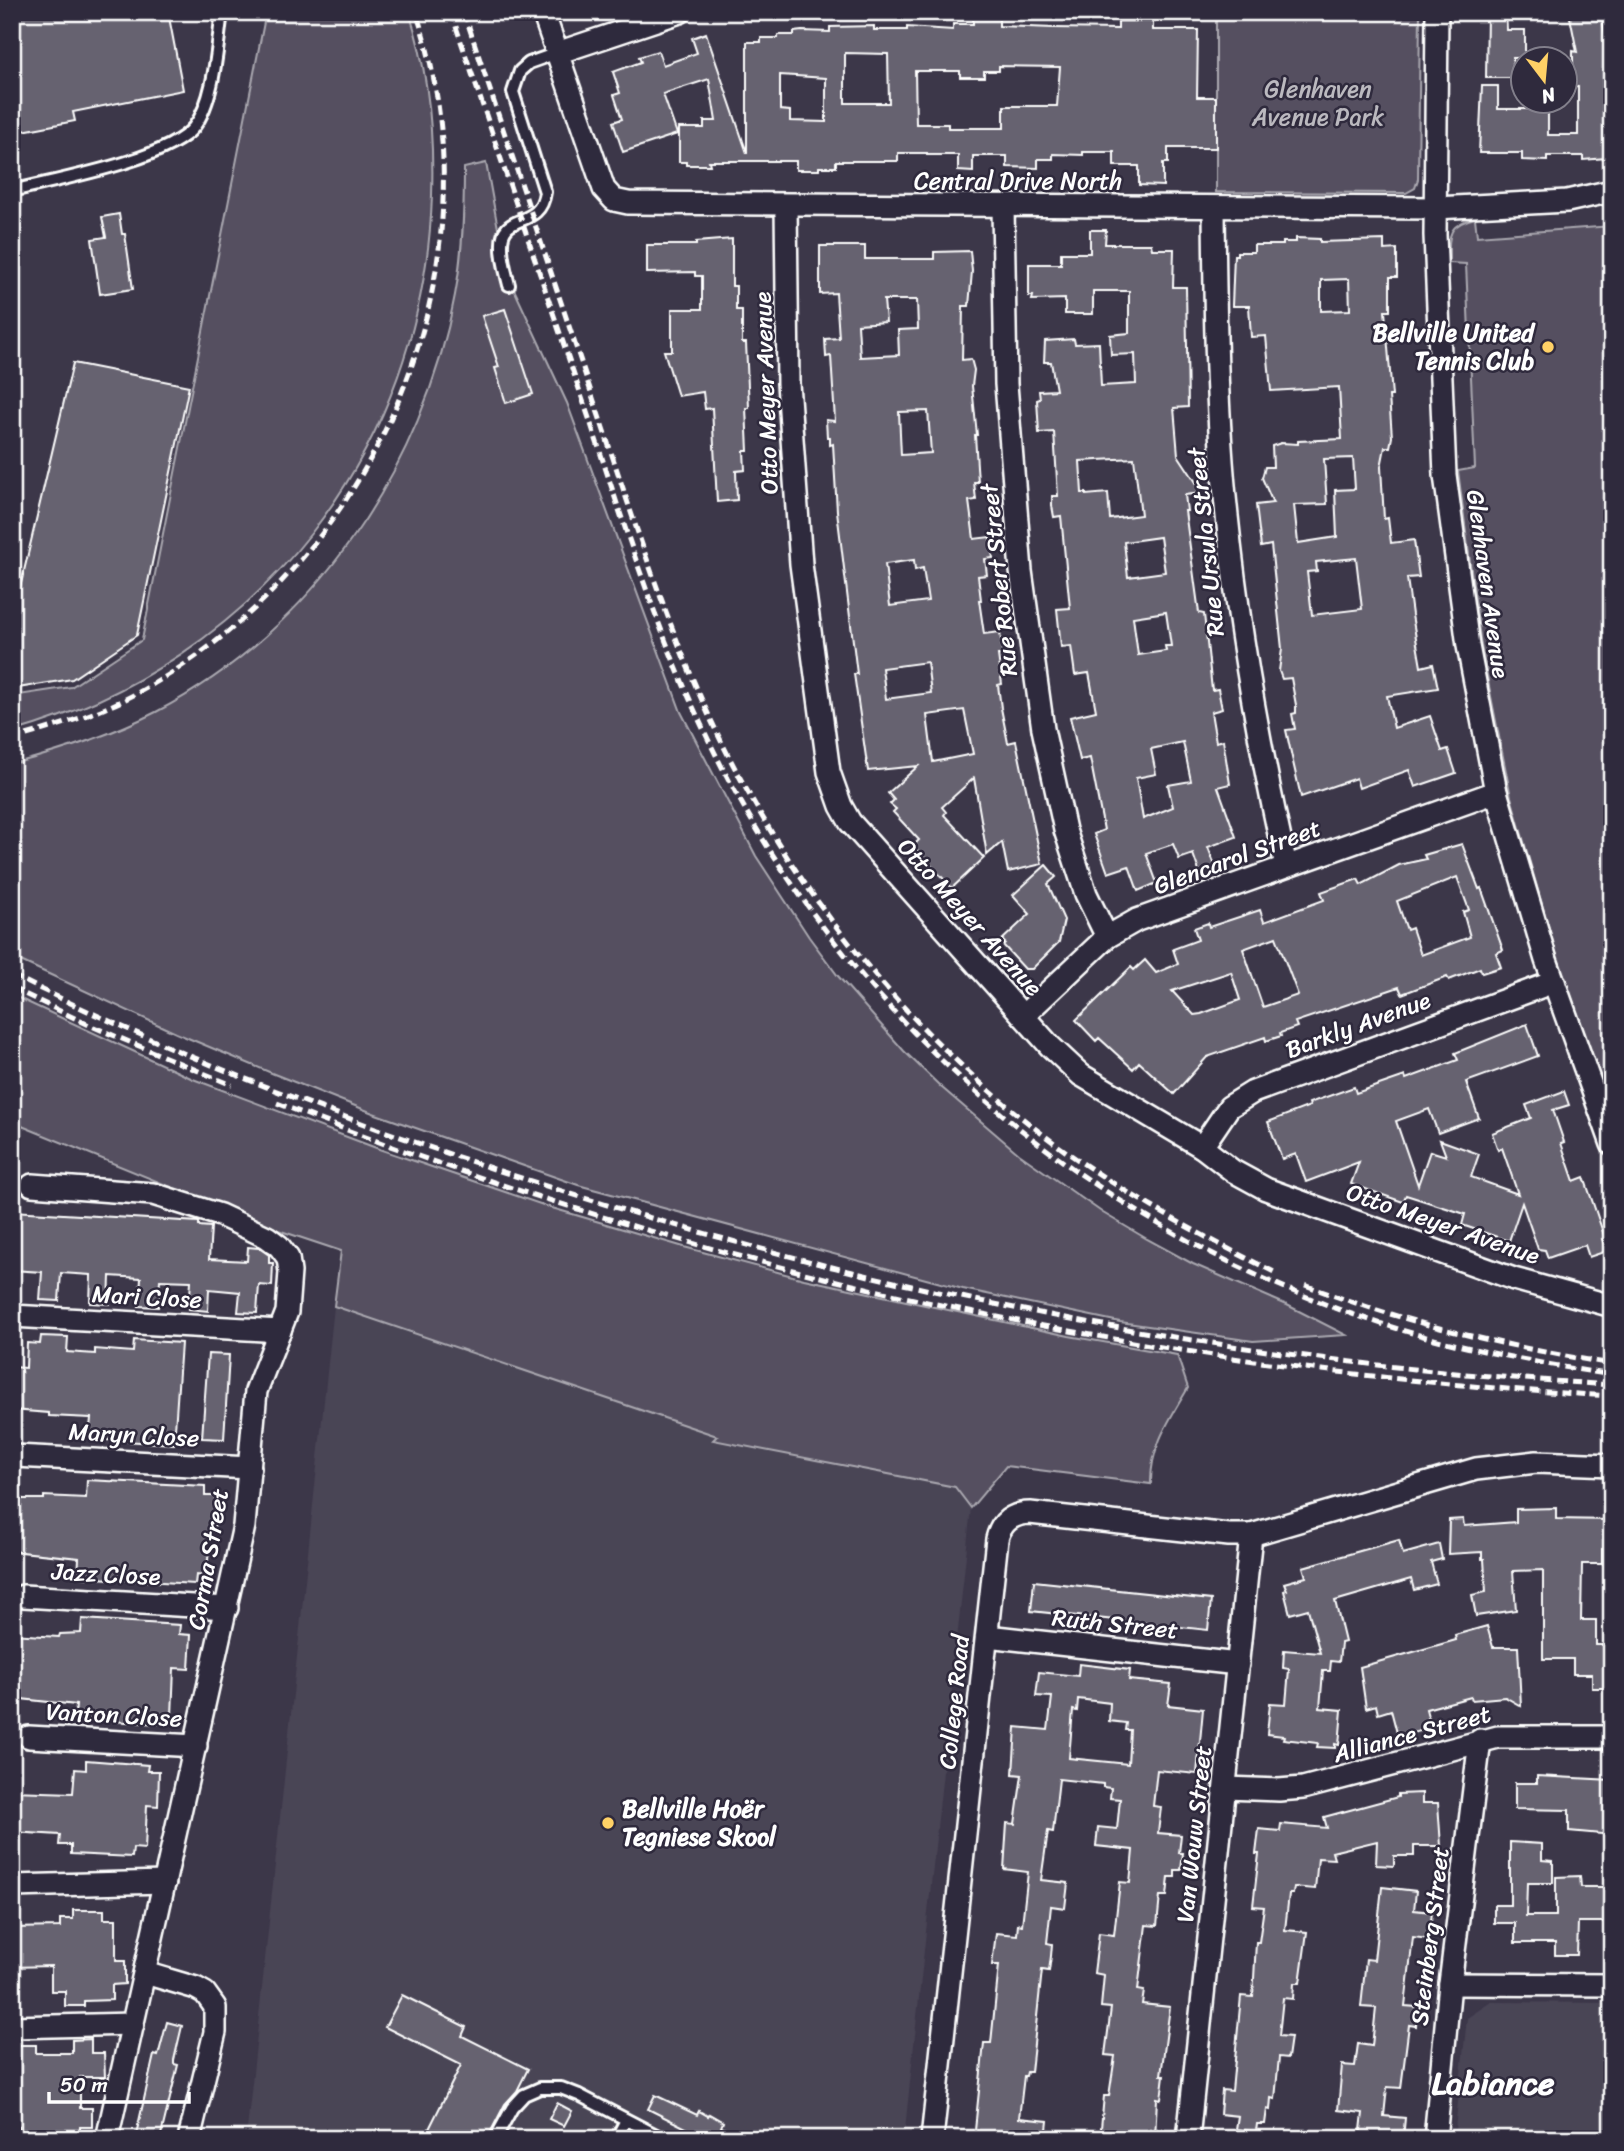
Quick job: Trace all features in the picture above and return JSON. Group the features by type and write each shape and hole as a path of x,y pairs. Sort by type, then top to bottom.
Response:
{"street":[{"path":"543,12 557,53 680,12"},
{"name":"Glenhaven Avenue","path":"1437,12 1437,314 1445,475 1468,646 1496,792 1554,982 1610,1130"},
{"name":"Central Drive North","path":"557,53 604,189 614,200 628,204 1436,208 1567,201 1612,191"},
{"name":"Otto Meyer Avenue","path":"786,205 788,383 801,564 829,772 850,822 1050,1046 1081,1075 1202,1147 1233,1171 1266,1189 1514,1279 1612,1306"},
{"name":"Rue Robert Street","path":"1003,207 1006,384 1021,571 1043,729 1065,830 1086,894 1107,937"},
{"name":"Rue Ursula Street","path":"1214,209 1216,345 1227,515 1242,641 1259,745 1286,866"},
{"name":"Glencarol Street","path":"1023,1016 1107,937 1137,920 1496,792"},
{"name":"Barkly Avenue","path":"1202,1147 1229,1107 1253,1092 1554,982"},
{"name":"Corma Street","path":"32,1185 153,1194 220,1215 267,1237 279,1246 288,1258 290,1272 287,1312 256,1391 244,1526 107,2139"},
{"name":"Mari Close","path":"12,1315 279,1331"},
{"name":"Maryn Close","path":"15,1456 250,1468"},
{"path":"1251,1535 1476,1469 1536,1462 1612,1465"},
{"name":"College Road","path":"932,2139 997,1539 1003,1523 1016,1515 1030,1513 1229,1535 1251,1535"},
{"name":"Van Wouw Street","path":"1188,2139 1251,1535"},
{"name":"Jazz Close","path":"23,1596 227,1608"},
{"name":"Ruth Street","path":"987,1636 1238,1664"},
{"name":"Alliance Street","path":"1226,1788 1303,1788 1480,1740 1518,1735 1612,1737"},
{"name":"Vanton Close","path":"29,1737 196,1746"},
{"name":"Steinberg Street","path":"1435,2139 1450,1984 1480,1740"},
{"path":"12,1886 165,1882"},
{"path":"145,1973 196,1988 205,1993 215,2007 215,2032 189,2139"},
{"path":"1450,1984 1612,1985"},
{"path":"12,2026 133,2024"}],"lane":[{"path":"12,191 153,154 177,142 194,127 208,97 222,12"},
{"path":"509,285 502,247 503,234 509,226 539,212 545,192 515,100 515,81 520,71 529,63 557,53"},
{"path":"495,2139 512,2108 524,2095 540,2088 561,2088 579,2095 664,2139"},
{"path":"616,2139 626,2120"}],"shaded area":[{"name":"Bellville Hoër Tegniese Skool","path":"334,1306 718,1436 714,1440 955,1487 971,1508 904,2139 246,2139"},
{"path":"1491,2002 1612,2003 1612,2139 1454,2139 1467,2018"}],"green space":[{"path":"266,12 409,12 421,57 428,103 432,195 422,289 398,377 360,459 311,533 251,599 180,655 100,699 12,732 12,696 71,687 142,640"},
{"name":"Glenhaven Avenue Park","path":"1216,12 1420,12 1418,179 1415,188 1406,193 1216,192"},
{"path":"486,163 506,272 567,403 681,712 756,856 809,937 838,976 904,1051 941,1087 1019,1154 1103,1213 1147,1239 1193,1264 1287,1305 1346,1335 1253,1341 1120,1322 963,1289 578,1185 373,1113 274,1074 176,1033 12,957 12,764 104,735 156,712 213,678 265,636 312,589 353,537 388,481 417,421 440,359 455,295 460,263 464,168"},
{"path":"1475,218 1477,236 1612,226 1612,1102 1607,1096 1557,956 1511,797 1481,646 1458,471 1475,468 1466,264 1449,263 1451,233 1459,224"},
{"path":"12,995 193,1079 379,1149 552,1208 804,1279 1069,1336 1177,1355 1188,1388 1168,1422 1158,1446 1151,1484 1006,1466 971,1508 955,1487 713,1440 717,1436 334,1306 341,1251 269,1227 12,1122"}],"building":[{"path":"12,12 168,12 183,90 73,112 75,121 12,133"},
{"path":"1569,12 1601,12 1607,34 1608,98 1612,97 1612,139 1607,140 1606,158 1583,160 1583,156 1547,156 1547,161 1522,160 1522,153 1479,153 1482,86 1498,86 1498,109 1508,109 1508,116 1548,116 1548,135 1578,135 1578,46 1576,46"},
{"path":"1487,14 1506,14 1507,30 1525,30 1525,46 1508,46 1508,78 1486,78"},
{"path":"973,18 999,19 999,26 1118,29 1118,21 1153,21 1153,30 1198,30 1197,97 1216,97 1216,148 1168,148 1168,163 1163,163 1163,186 1139,185 1139,166 1114,166 1114,152 1053,154 1053,159 1038,159 1038,168 1007,167 1007,156 973,156 973,172 958,171 958,155 927,153 898,153 898,161 836,161 836,167 819,167 819,170 796,170 796,161 709,161 710,165 686,165 686,162 679,162 679,128 704,128 704,121 716,121 709,79 663,94 677,134 623,152 613,122 622,119 614,95 620,93 613,72 641,62 639,57 658,51 663,65 697,53 692,38 706,33 747,153 747,42 761,42 761,38 778,38 778,35 794,35 794,32 802,31 830,32 830,27 953,30 953,24 973,24","holes":["845,53 888,54 889,103 845,103","999,66 1060,67 1057,106 1004,106 1004,128 948,128 948,124 916,124 915,71 960,71 960,77 984,77 984,71 999,71","780,75 826,78 826,122 790,121 790,111 780,110"]},
{"path":"119,214 122,234 125,234 133,289 100,294 92,239 106,237 102,217"},
{"path":"1090,230 1106,230 1105,244 1151,244 1152,249 1174,249 1173,287 1186,287 1188,407 1174,408 1178,455 1203,493 1185,495 1185,511 1199,613 1204,614 1212,690 1218,689 1222,709 1211,712 1216,742 1223,740 1230,784 1218,787 1236,837 1208,847 1216,868 1200,874 1193,854 1179,859 1173,844 1146,853 1157,883 1138,891 1129,866 1108,873 1094,834 1104,830 1090,758 1080,760 1070,717 1096,711 1089,673 1075,675 1071,646 1061,647 1057,609 1070,608 1061,516 1054,517 1052,506 1052,496 1058,496 1054,432 1039,433 1039,391 1056,390 1051,362 1044,362 1045,341 1074,339 1075,344 1099,343 1101,386 1136,384 1135,354 1111,355 1110,335 1129,333 1129,291 1093,291 1093,314 1065,314 1065,299 1032,300 1033,296 1029,296 1029,264 1061,264 1061,253 1090,253","holes":["1134,458 1141,515 1110,519 1108,493 1082,493 1080,461","1160,537 1165,572 1128,577 1124,542","1166,612 1171,646 1165,646 1166,651 1138,655 1133,617","1183,742 1191,781 1168,785 1173,807 1143,819 1136,778 1156,774 1151,749"]},
{"path":"1296,238 1320,239 1320,242 1384,240 1384,250 1397,249 1397,277 1390,277 1390,311 1385,311 1392,396 1389,396 1392,437 1390,447 1385,447 1381,467 1384,519 1388,518 1391,543 1414,540 1419,577 1407,578 1412,615 1421,667 1433,664 1438,688 1387,696 1394,728 1430,716 1442,751 1448,749 1456,773 1415,787 1409,770 1359,788 1356,778 1301,797 1286,730 1295,729 1292,714 1296,713 1296,705 1291,678 1282,679 1279,671 1282,649 1271,545 1261,547 1256,505 1273,503 1262,478 1265,467 1273,467 1272,446 1281,443 1298,444 1298,441 1342,439 1339,387 1271,391 1266,336 1251,337 1249,306 1232,306 1234,255 1237,255 1237,252 1254,252 1254,245 1296,242","holes":["1349,279 1350,310 1321,311 1321,280","1353,458 1355,489 1335,490 1337,537 1298,543 1294,505 1327,504 1324,459","1356,558 1362,609 1312,615 1307,572 1317,571 1316,562"]},
{"path":"732,239 732,286 736,286 736,310 742,310 742,343 746,343 748,451 744,451 745,470 736,471 737,500 717,502 712,408 705,409 703,392 678,396 664,351 672,351 672,309 702,309 702,276 695,276 695,272 647,273 647,245 696,245 696,242"},
{"path":"820,246 865,246 865,259 934,259 934,252 970,251 972,271 969,306 963,306 962,360 971,359 974,370 972,386 978,482 974,482 976,500 969,501 974,539 990,537 993,558 985,559 987,575 978,576 979,600 984,634 1000,632 1003,655 998,655 1002,684 998,685 1001,708 1008,743 1016,741 1042,864 1008,872 1002,842 987,855 974,778 942,807 946,812 944,815 984,858 952,888 913,846 919,840 893,812 896,809 890,804 894,800 888,793 918,766 868,771 854,674 857,674 837,511 833,444 830,445 830,437 827,437 826,420 835,421 831,356 826,357 825,339 839,338 836,293 820,294","holes":["884,300 917,300 918,329 898,330 899,355 860,357 858,324 886,322","928,411 931,453 901,455 899,412","914,560 915,570 923,568 928,601 890,606 885,564","927,662 931,693 886,699 882,668","964,710 973,754 933,762 927,715"]},
{"path":"505,309 533,394 506,403 495,368 499,367 482,316"},
{"path":"73,363 189,386 137,635 72,679 12,689 12,589 20,588"},
{"path":"1462,844 1503,950 1496,953 1501,967 1482,973 1480,968 1449,980 1447,977 1402,994 1399,987 1295,1022 1297,1027 1280,1033 1281,1036 1266,1041 1265,1037 1207,1057 1174,1094 1139,1062 1133,1069 1099,1038 1096,1041 1076,1020 1131,967 1134,970 1145,960 1156,973 1178,964 1173,949 1198,940 1194,928 1208,923 1209,927 1260,910 1264,922 1324,900 1321,892 1358,879 1361,885 1399,865 1426,859 1424,855","holes":["1457,877 1469,910 1463,912 1470,937 1421,955 1412,928 1407,930 1397,901","1276,937 1298,995 1263,1007 1243,949","1231,972 1240,1000 1194,1015 1172,991"]},
{"path":"1046,865 1056,877 1048,884 1064,920 1059,942 1032,969 1025,969 1003,945 1005,943 1002,940 1030,914 1013,895"},
{"path":"1527,1024 1538,1056 1466,1082 1479,1118 1438,1133 1429,1109 1396,1121 1418,1185 1430,1151 1446,1156 1440,1140 1479,1154 1471,1177 1518,1194 1502,1148 1498,1150 1492,1133 1531,1118 1526,1105 1564,1091 1569,1105 1553,1110 1564,1142 1561,1143 1574,1181 1584,1177 1607,1251 1589,1257 1585,1245 1548,1258 1545,1250 1538,1249 1522,1203 1509,1241 1462,1225 1465,1214 1406,1195 1403,1202 1351,1184 1359,1162 1306,1182 1296,1154 1282,1159 1268,1122 1310,1106 1309,1103 1354,1087 1356,1093 1458,1060 1455,1053"},
{"path":"12,1211 199,1222 199,1226 211,1227 209,1259 247,1261 248,1247 259,1248 269,1255 269,1263 273,1263 272,1286 259,1285 257,1313 238,1312 240,1292 209,1289 208,1311 189,1309 191,1281 160,1280 158,1307 139,1306 141,1278 110,1276 109,1304 90,1303 91,1275 61,1273 59,1301 40,1300 42,1272 12,1270"},
{"path":"41,1336 68,1337 67,1352 95,1354 95,1349 133,1352 134,1340 181,1343 174,1444 89,1439 91,1418 49,1416 49,1413 12,1410 13,1367 26,1368 27,1343 40,1344"},
{"path":"208,1354 229,1355 224,1439 202,1438"},
{"path":"87,1480 205,1486 205,1496 216,1496 214,1530 210,1530 207,1576 196,1575 195,1584 78,1577 79,1558 12,1551 12,1499 44,1499 44,1496 86,1498"},
{"path":"1556,1508 1556,1519 1611,1520 1611,1549 1602,1549 1602,1564 1582,1564 1581,1620 1596,1620 1596,1645 1612,1645 1612,1688 1592,1688 1592,1674 1573,1674 1573,1659 1543,1659 1543,1570 1513,1571 1516,1610 1476,1616 1472,1595 1486,1592 1482,1552 1448,1554 1449,1520 1463,1519 1464,1526 1516,1522 1516,1509"},
{"path":"1399,1540 1403,1554 1439,1544 1442,1559 1431,1562 1437,1584 1414,1590 1411,1579 1335,1601 1345,1642 1341,1643 1339,1662 1331,1661 1330,1671 1323,1671 1320,1708 1342,1710 1339,1745 1335,1744 1335,1748 1317,1747 1318,1743 1283,1739 1284,1736 1267,1734 1270,1703 1286,1704 1289,1669 1283,1668 1284,1650 1320,1653 1308,1609 1290,1614 1284,1583 1306,1577 1303,1567"},
{"path":"1034,1581 1211,1600 1208,1630 1031,1611"},
{"path":"82,1619 180,1625 179,1634 191,1635 189,1669 174,1668 172,1716 160,1715 159,1724 79,1719 79,1716 75,1716 76,1705 12,1698 12,1634 59,1637 60,1634 81,1633"},
{"path":"1487,1626 1493,1647 1518,1647 1521,1706 1505,1697 1472,1700 1471,1697 1426,1709 1431,1728 1398,1737 1391,1710 1378,1714 1376,1705 1366,1708 1360,1667 1456,1640 1455,1635"},
{"path":"1079,1664 1130,1670 1129,1680 1171,1684 1168,1705 1203,1709 1197,1774 1157,1770 1153,1806 1161,1807 1158,1833 1181,1835 1179,1853 1183,1853 1181,1870 1175,1870 1175,1877 1169,1877 1167,1896 1160,1896 1157,1926 1146,1925 1138,1990 1144,1991 1142,2004 1170,2007 1161,2075 1164,2075 1161,2099 1157,2098 1155,2139 1100,2139 1104,2096 1109,2096 1115,2056 1105,2055 1111,2008 1101,2007 1104,1975 1094,1973 1099,1933 1114,1935 1120,1882 1130,1883 1133,1850 1096,1846 1098,1827 1117,1829 1120,1799 1110,1798 1111,1788 1103,1787 1103,1784 1059,1779 1053,1832 1048,1831 1041,1880 1068,1883 1065,1908 1051,1906 1047,1943 1052,1944 1049,1971 1042,1970 1031,2072 1024,2076 1019,2118 1048,2121 1046,2139 974,2139 984,2043 991,2043 999,1965 992,1965 996,1933 1017,1935 1018,1924 1022,1925 1028,1872 1004,1869 1007,1823 1015,1824 1022,1775 1013,1774 1016,1727 1048,1730 1052,1697 1036,1696 1039,1672 1078,1676","holes":["1078,1699 1110,1703 1109,1721 1126,1723 1125,1730 1130,1730 1128,1764 1069,1758 1073,1710 1077,1711"]},
{"path":"86,1760 148,1765 147,1771 159,1771 158,1806 147,1805 145,1849 133,1848 132,1857 71,1854 71,1845 59,1845 60,1835 12,1832 12,1791 73,1793 75,1769 86,1770"},
{"path":"1537,1776 1612,1780 1612,1835 1569,1831 1569,1810 1515,1809 1515,1783 1537,1783"},
{"path":"1422,1793 1422,1803 1438,1803 1441,1846 1414,1846 1414,1856 1394,1856 1394,1866 1376,1865 1377,1841 1332,1852 1334,1859 1318,1858 1315,1889 1294,1887 1293,1894 1289,1894 1285,1930 1307,1932 1300,1983 1294,1983 1293,1999 1283,1998 1279,2036 1291,2037 1288,2058 1279,2057 1275,2099 1271,2098 1265,2124 1257,2124 1256,2132 1236,2129 1238,2116 1220,2114 1222,2090 1232,2091 1241,1996 1253,1997 1256,1942 1259,1942 1264,1907 1253,1906 1259,1829 1280,1831 1281,1824 1327,1828 1324,1817 1398,1797 1398,1794"},
{"path":"1510,1842 1542,1844 1542,1860 1553,1861 1553,1883 1527,1883 1526,1916 1556,1916 1556,1877 1580,1876 1581,1887 1612,1887 1612,1915 1607,1915 1607,1922 1578,1922 1577,1955 1555,1955 1555,1943 1515,1943 1515,1923 1494,1923 1494,1905 1510,1905"},
{"path":"1382,1887 1416,1891 1414,1910 1432,1912 1429,1939 1413,1937 1405,2006 1417,2007 1416,2026 1409,2025 1401,2088 1387,2087 1384,2116 1405,2118 1403,2139 1360,2139 1363,2113 1338,2110 1342,2065 1355,2066 1358,2044 1372,2046 1376,2008 1361,2007 1366,1959 1374,1960"},
{"path":"73,1910 104,1910 104,1919 116,1919 116,1961 125,1961 125,1984 112,1985 112,2000 84,2001 84,2006 65,2006 65,1991 51,1991 51,1966 12,1967 12,1928 60,1927 60,1919 73,1919"},
{"path":"402,1995 466,2027 462,2036 528,2069 517,2091 505,2104 487,2139 424,2139 461,2065 385,2027"},
{"path":"167,2022 182,2026 174,2060 174,2064 178,2065 160,2139 135,2139 154,2055 158,2056"},
{"path":"91,2039 91,2053 104,2053 105,2077 80,2077 80,2108 92,2108 92,2127 80,2127 80,2139 20,2139 19,2126 12,2126 12,2060 18,2060 18,2045 36,2045 36,2053 72,2053 72,2040"},
{"path":"655,2095 697,2115 699,2111 708,2116 709,2114 723,2122 721,2127 744,2139 708,2139 648,2109"},
{"path":"557,2103 572,2111 564,2126 549,2119"}],"railway":[{"path":"12,739 78,719 126,699 224,635 295,567 354,487 399,400 429,306 443,208 439,110 416,12"},
{"path":"451,12 631,545 659,625 691,703 762,838 824,929 895,1013 973,1089 1058,1158 1150,1219 1247,1271 1381,1324 1512,1357 1612,1375"},
{"path":"464,12 659,593 705,707 769,828 847,941 938,1043 988,1090 1041,1133 1097,1173 1185,1225 1276,1273"},
{"path":"12,975 183,1053 358,1122 581,1197 794,1257 902,1284 1119,1328 1406,1368 1612,1385"},
{"path":"12,988 89,1025 232,1085"},
{"path":"277,1103 437,1163 600,1216 765,1263 932,1303 1101,1337 1271,1363 1441,1383 1612,1396"},
{"path":"1305,1285 1418,1322 1534,1350 1612,1364"}],"place":[{"name":"Bellville United Tennis Club","path":"1548,347"},
{"name":"Bellville Hoër Tegniese Skool","path":"608,1823"}],"district":[{"name":"Labiance","path":"1493,2083"}]}
